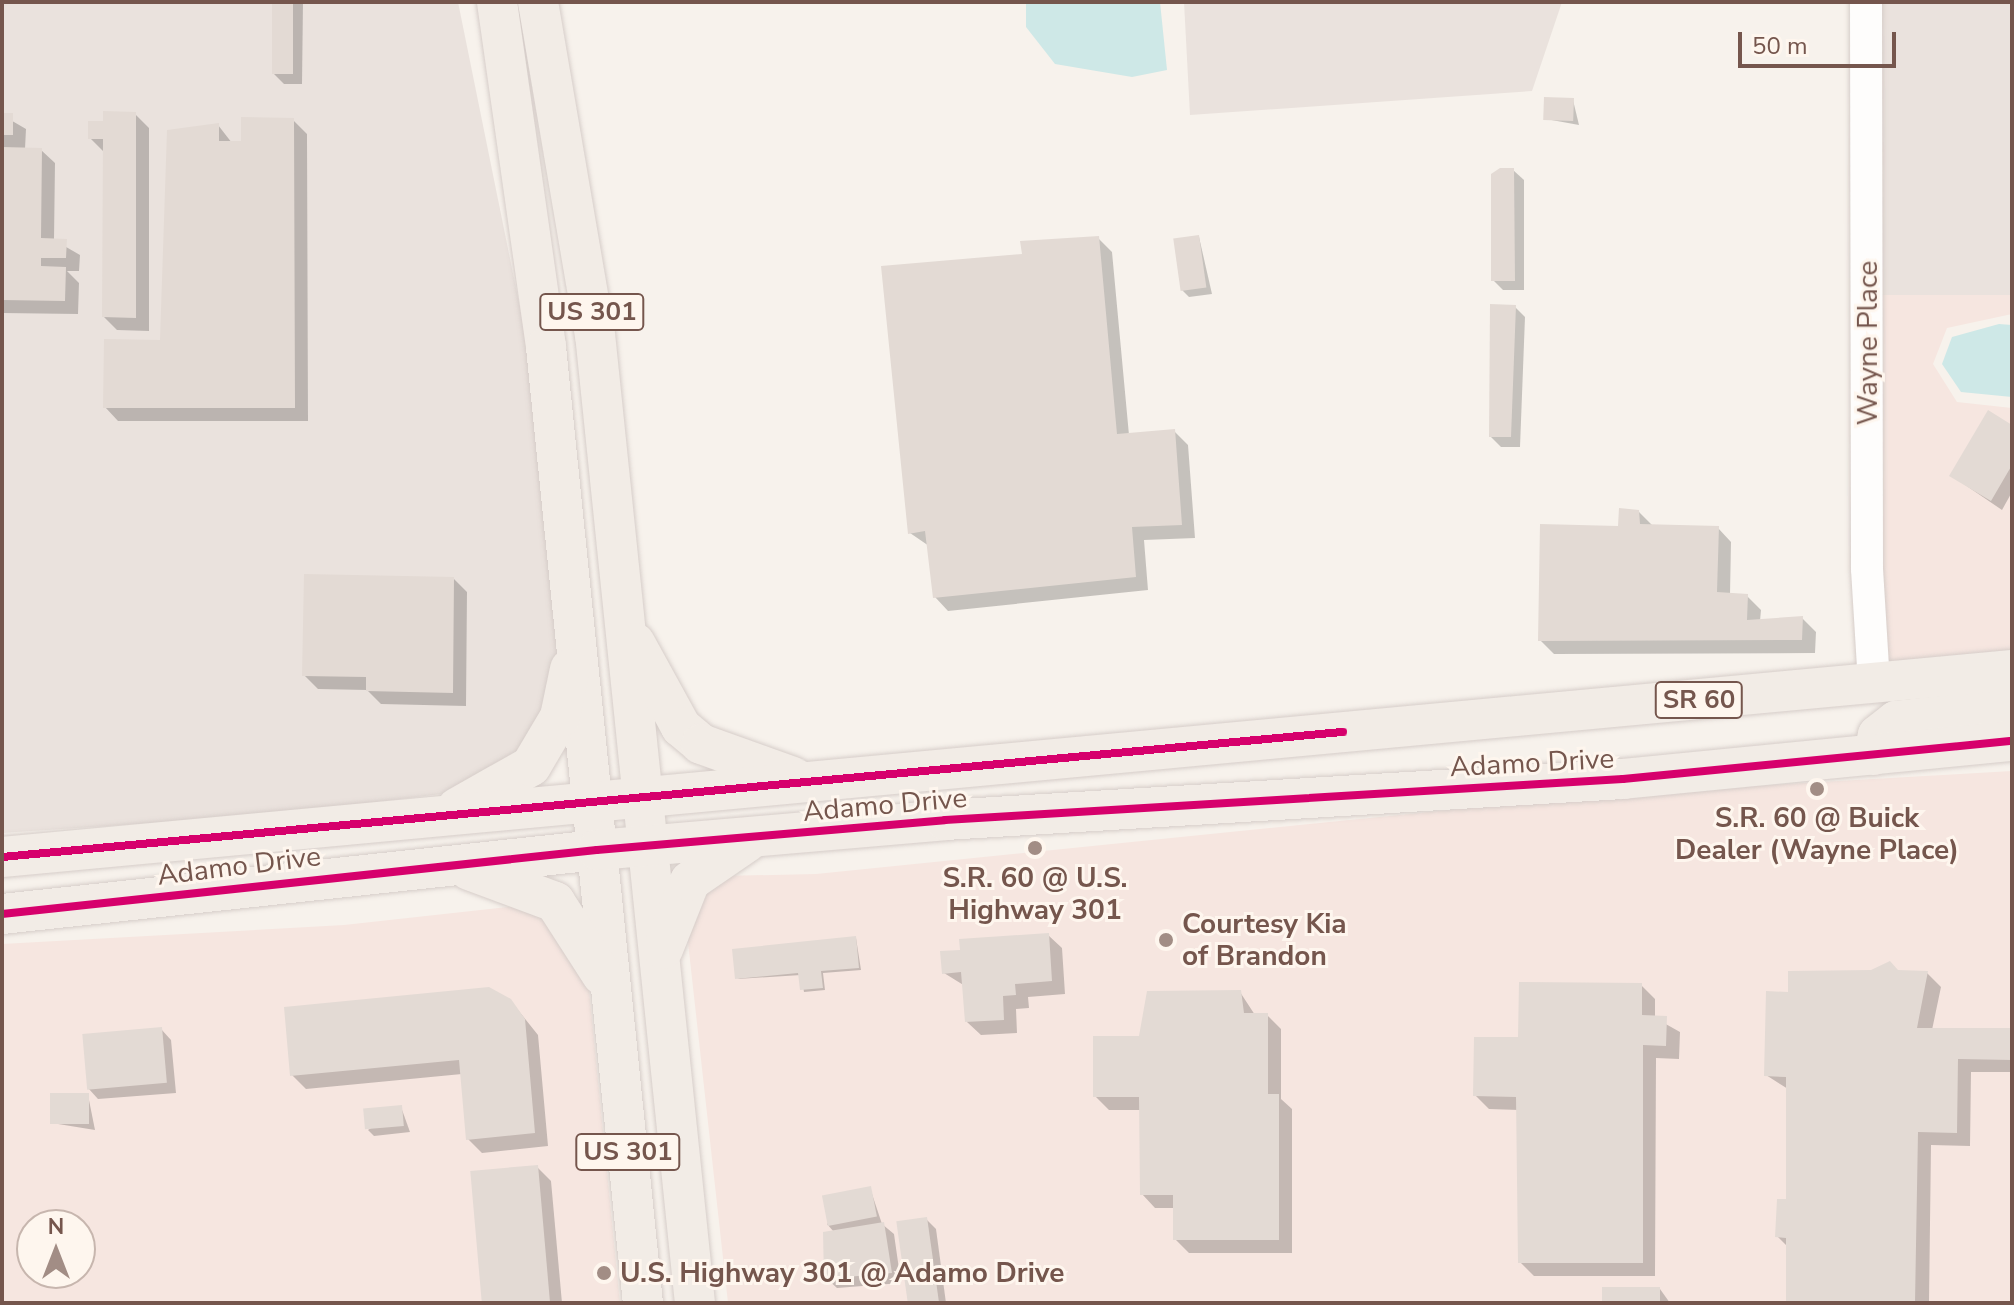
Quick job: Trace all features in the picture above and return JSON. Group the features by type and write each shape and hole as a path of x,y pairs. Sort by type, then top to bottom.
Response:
{"main road":[{"name":"US 301","path":"497,2 536,263 577,633 643,1303"},
{"name":"US 301","path":"538,2 595,334 695,1303"},
{"path":"626,626 668,707 701,744 740,763 824,784"},
{"path":"430,820 496,791 531,766 560,717 577,633"},
{"name":"Adamo Drive","path":"2,857 642,801 2012,670"},
{"path":"1874,755 1878,735 1896,721 2012,708"},
{"name":"Adamo Drive","path":"2,914 462,867 597,850 1623,779 2012,741"},
{"path":"659,965 690,881 754,839"},
{"path":"462,867 538,893 565,910 613,1001"}],"street":[{"name":"Wayne Place","path":"1866,2 1867,569 1874,683"}],"shaded area":[{"path":"2,2 458,2 534,377 560,665 524,757 465,791 271,815 2,833"},
{"path":"1184,2 1562,2 1532,91 1190,115"},
{"path":"1878,2 2012,2 2012,295 1878,295"},
{"path":"2012,290 2012,314 1947,328 1933,364 1957,402 2012,408 2012,654 1884,662 1879,295"},
{"path":"2012,771 2012,1303 728,1303 685,915 722,876 816,874 1597,795"},
{"path":"534,904 587,969 620,1303 2,1303 2,944 344,925"}],"water":[{"path":"1026,2 1160,2 1167,70 1132,77 1055,64 1026,27"},
{"path":"1999,324 2012,325 2012,397 1961,392 1942,364 1952,337"}],"building":[{"path":"272,2 293,2 293,74 272,74"},
{"path":"1544,97 1574,98 1573,121 1543,120"},
{"path":"103,111 136,112 136,318 102,317 103,139 88,139 88,121 103,121"},
{"path":"2,113 13,113 13,135 2,135"},
{"path":"241,117 294,118 295,408 103,408 104,339 160,340 167,130 219,123 219,141 241,141"},
{"path":"2,147 42,148 41,238 67,239 66,258 41,258 41,266 66,267 65,301 2,300"},
{"path":"1500,168 1514,168 1515,281 1491,281 1491,174"},
{"path":"1199,235 1206,287 1181,291 1173,239"},
{"path":"1099,236 1117,434 1175,429 1182,525 1132,527 1136,577 933,598 925,531 908,534 881,266 1022,254 1020,241"},
{"path":"1490,304 1516,305 1511,437 1489,437"},
{"path":"1988,410 2012,425 2012,465 1991,501 1949,476"},
{"path":"1619,508 1639,510 1640,524 1719,526 1717,592 1748,594 1747,620 1803,616 1802,640 1538,641 1540,524 1618,526"},
{"path":"304,574 454,577 453,693 366,691 366,677 302,676"},
{"path":"1049,933 1052,981 1015,984 1016,995 1003,996 1004,1020 965,1022 961,972 942,974 940,951 960,950 959,939"},
{"path":"856,936 859,968 821,971 823,988 800,990 798,973 735,979 732,949"},
{"path":"1890,961 1898,970 1928,971 1917,1028 2012,1028 2012,1060 1958,1059 1957,1133 1918,1132 1915,1303 1786,1303 1786,1238 1775,1237 1777,1199 1786,1199 1786,1077 1764,1076 1766,991 1788,992 1788,971 1871,970"},
{"path":"1519,982 1642,983 1642,1015 1667,1016 1666,1046 1643,1045 1643,1263 1518,1263 1516,1097 1473,1096 1474,1037 1518,1037"},
{"path":"489,987 511,999 525,1019 535,1133 466,1140 459,1060 290,1076 284,1007"},
{"path":"1241,990 1244,1013 1268,1013 1268,1094 1279,1094 1279,1240 1173,1240 1173,1195 1140,1195 1139,1097 1093,1097 1093,1036 1139,1036 1147,991"},
{"path":"162,1027 167,1083 87,1090 82,1034"},
{"path":"50,1093 89,1093 89,1124 50,1124"},
{"path":"402,1105 404,1126 365,1129 363,1108"},
{"path":"538,1165 550,1303 482,1303 470,1171"},
{"path":"871,1186 877,1216 828,1226 822,1196"},
{"path":"927,1217 939,1302 908,1303 896,1221"},
{"path":"884,1222 892,1273 824,1279 823,1232"},
{"path":"1602,1287 1660,1287 1660,1303 1602,1303"}],"cycle path":[{"path":"2,857 1343,732"},
{"path":"2,914 597,850 945,820 1623,779 2012,741"}],"place":[{"name":"S.R. 60 @ Buick Dealer (Wayne Place)","path":"1817,789"},
{"name":"S.R. 60 @ U.S. Highway 301","path":"1035,848"},
{"name":"Courtesy Kia of Brandon","path":"1166,940"},
{"name":"U.S. Highway 301 @ Adamo Drive","path":"604,1273"}]}
